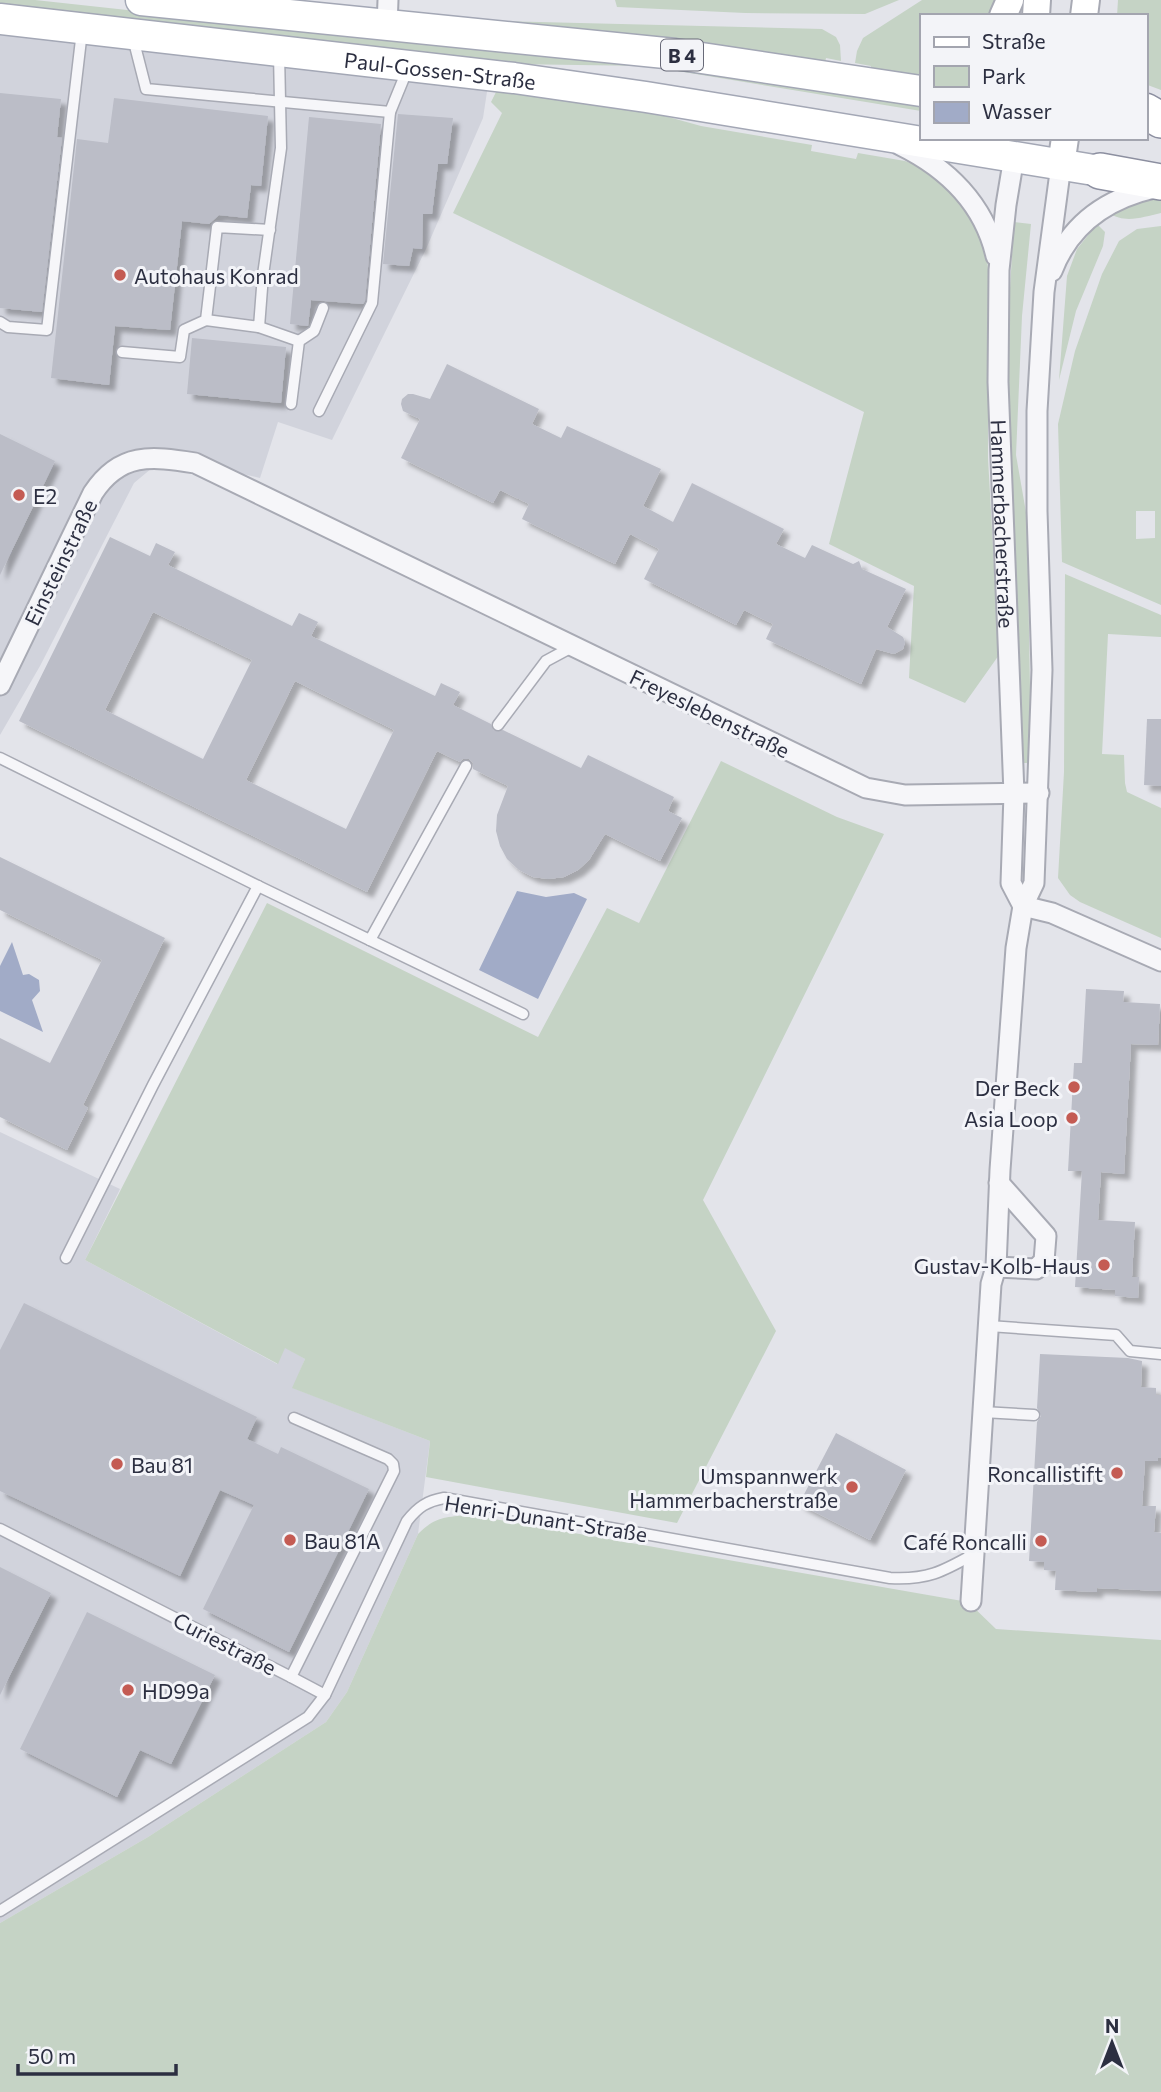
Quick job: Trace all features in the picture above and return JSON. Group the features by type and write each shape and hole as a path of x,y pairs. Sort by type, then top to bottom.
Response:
{"highway":[{"path":"1100,171 1161,185"}],"main road":[{"name":"Paul-Gossen-Straße","path":"141,0 388,13 916,89"},
{"name":"Paul-Gossen-Straße","path":"0,19 410,64 646,97 976,150 1016,147 1063,151 1100,171"}],"street":[{"name":"Paul-Gossen-Straße","path":"877,134 917,153 961,188 990,232 999,270"},
{"name":"Hammerbacherstraße","path":"1016,147 999,270 998,382 1014,794 1012,883 1023,906"},
{"name":"Hammerbacherstraße","path":"971,1601 1016,948 1023,906 1034,883 1042,670 1037,411 1044,292 1063,151"},
{"name":"Hammerbacherstraße","path":"1044,292 1056,260 1071,236 1098,211 1128,194 1161,185"},
{"name":"Einsteinstraße","path":"0,685 93,493 104,476 114,468 164,458 195,463 399,562"},
{"name":"Freyeslebenstraße","path":"399,562 866,788 905,795 1039,793"},
{"path":"1023,906 1052,913 1161,961"},
{"path":"996,1267 1037,1269 1044,1261 1046,1236 999,1182"}],"lane":[{"path":"0,322 9,327 47,330 82,28"},
{"path":"132,34 146,89 390,112"},
{"path":"259,327 281,148 279,50"},
{"path":"319,411 372,303 390,112 410,64"},
{"path":"206,320 217,227 270,230"},
{"path":"291,404 299,341 314,331 323,308"},
{"path":"122,352 180,357 184,330 206,320 259,327 299,341"},
{"path":"498,725 546,661 572,647"},
{"path":"0,758 523,1014"},
{"path":"370,940 466,766"},
{"path":"66,1258 258,886"},
{"path":"989,1326 1116,1335 1129,1351 1161,1354"},
{"path":"983,1412 1034,1415"},
{"name":"Curiestraße","path":"0,1529 292,1677 394,1471 388,1459 294,1418"},
{"name":"Henri-Dunant-Straße","path":"0,1911 308,1717 325,1695 407,1521 429,1501 444,1498 890,1578 915,1579 933,1576 974,1554"},
{"path":"292,1677 325,1695"}],"shaded area":[{"path":"0,8 492,59 483,118 426,249 332,440 278,422 260,478 164,458 134,483 40,666 0,735"},
{"path":"0,1132 120,1189 85,1260 277,1364 285,1347 305,1359 293,1388 430,1441 418,1534 347,1692 326,1722 148,1837 0,1923"}],"green space":[{"path":"0,0 35,0 420,42 601,55 920,101 920,111 647,66 509,64 0,6"},
{"path":"615,0 899,0 865,14 745,13 617,7"},
{"path":"922,0 995,0 990,14 920,14 920,75 912,78 871,72 871,66 855,63 863,38"},
{"path":"1118,0 1161,0 1161,90 1147,85 1147,14 1117,14"},
{"path":"499,21 822,29 836,37 840,45 841,61 826,58 825,64 495,25"},
{"path":"498,88 643,110 701,126 812,145 811,151 856,159 858,153 905,161 921,167 962,199 986,244 988,458 999,655 965,703 909,678 914,586 829,544 864,412 453,213 502,113 491,102"},
{"path":"1161,196 1161,213 1128,219 1109,213 1122,205"},
{"path":"1014,222 1031,224 1022,316 1016,455 1027,518 1031,745 1029,763 1023,763 1009,398 1008,321"},
{"path":"1097,224 1105,232 1103,246 1076,311 1059,380 1067,276 1077,249"},
{"path":"1161,226 1161,605 1062,562 1058,424 1075,351 1102,274 1119,241 1137,229","holes":["1136,511 1155,511 1155,538 1136,539"]},
{"path":"1065,574 1161,615 1161,637 1108,634 1102,754 1124,755 1127,792 1161,808 1161,938 1080,902 1070,895 1058,878 1064,772"},
{"path":"721,761 837,817 884,834 703,1200 776,1331 677,1523 426,1477 430,1441 292,1388 305,1359 285,1348 278,1364 85,1260 267,903 538,1037 607,908 639,923"},
{"path":"471,1515 968,1602 996,1629 1161,1640 1161,2092 0,2092 0,1923 148,1837 326,1722 347,1692 418,1534 442,1518"}],"water":[{"path":"517,891 546,897 574,893 587,899 538,999 479,970"},
{"path":"12,942 23,975 29,974 39,980 40,991 32,1000 43,1032 0,1011 0,966"}],"building":[{"path":"0,93 61,99 57,137 62,138 42,312 0,308"},
{"name":"Autohaus Konrad","path":"114,98 268,116 261,186 251,185 247,218 219,215 209,224 182,221 170,330 115,326 109,385 51,378 77,139 108,143"},
{"path":"398,114 453,118 447,164 438,164 432,214 423,214 422,249 413,248 409,266 383,264"},
{"path":"309,117 381,124 365,301 363,304 311,300 308,326 290,324"},
{"path":"192,338 286,347 281,403 187,394"},
{"path":"447,364 539,409 532,424 561,438 567,426 661,469 643,506 673,522 692,483 784,529 776,544 805,558 812,545 853,564 859,561 862,569 906,589 887,627 903,637 903,649 894,654 876,649 861,684 766,639 773,624 744,610 736,625 644,579 659,549 630,534 615,564 522,519 529,504 500,490 493,503 401,458 420,419 403,411 402,399 413,394 430,399"},
{"name":"E2","path":"0,434 55,461 0,575"},
{"path":"110,537 150,556 156,543 175,552 168,565 292,626 299,613 318,622 311,636 435,696 441,683 460,692 453,705 491,724 494,731 503,730 581,768 588,755 674,797 668,811 682,818 660,861 605,834 589,860 578,870 564,877 533,877 519,870 507,859 500,846 496,831 497,815 508,786 473,769 473,763 469,759 460,762 437,751 367,892 19,721","holes":["153,612 252,660 203,759 105,710","295,681 394,730 346,829 246,780"]},
{"path":"1147,719 1161,719 1161,786 1144,785"},
{"path":"0,857 165,938 83,1105 88,1108 67,1150 0,1117 0,1038 50,1063 102,960 0,910"},
{"path":"1086,989 1124,991 1123,1002 1160,1004 1158,1045 1131,1044 1124,1174 1101,1172 1098,1220 1135,1222 1132,1277 1139,1277 1138,1298 1115,1296 1115,1290 1075,1287 1082,1171 1068,1171 1074,1063 1082,1063"},
{"name":"Bau 81","path":"24,1303 257,1417 247,1439 278,1454 281,1447 369,1489 289,1652 203,1609 254,1505 220,1490 180,1576 0,1491 0,1350"},
{"name":"Roncallistift","path":"1040,1354 1142,1361 1141,1387 1156,1388 1156,1395 1161,1395 1161,1458 1158,1458 1158,1461 1145,1461 1142,1506 1156,1506 1154,1532 1161,1533 1161,1591 1097,1588 1097,1592 1055,1590 1056,1571 1044,1570 1044,1562 1029,1561 1037,1422 1041,1416 1037,1408"},
{"name":"Umspannwerk Hammerbacherstraße","path":"836,1433 906,1470 870,1540 799,1504"},
{"path":"0,1567 51,1593 0,1695"},
{"name":"HD99a","path":"87,1612 215,1675 171,1764 140,1750 117,1797 20,1749"}],"place":[{"name":"Autohaus Konrad","path":"120,275"},
{"name":"E2","path":"19,495"},
{"name":"Der Beck","path":"1074,1087"},
{"name":"Asia Loop","path":"1072,1118"},
{"name":"Gustav-Kolb-Haus","path":"1104,1265"},
{"name":"Bau 81","path":"117,1464"},
{"name":"Roncallistift","path":"1117,1473"},
{"name":"Umspannwerk Hammerbacherstraße","path":"852,1487"},
{"name":"Bau 81A","path":"290,1540"},
{"name":"Café Roncalli","path":"1041,1541"},
{"name":"HD99a","path":"128,1690"}]}
